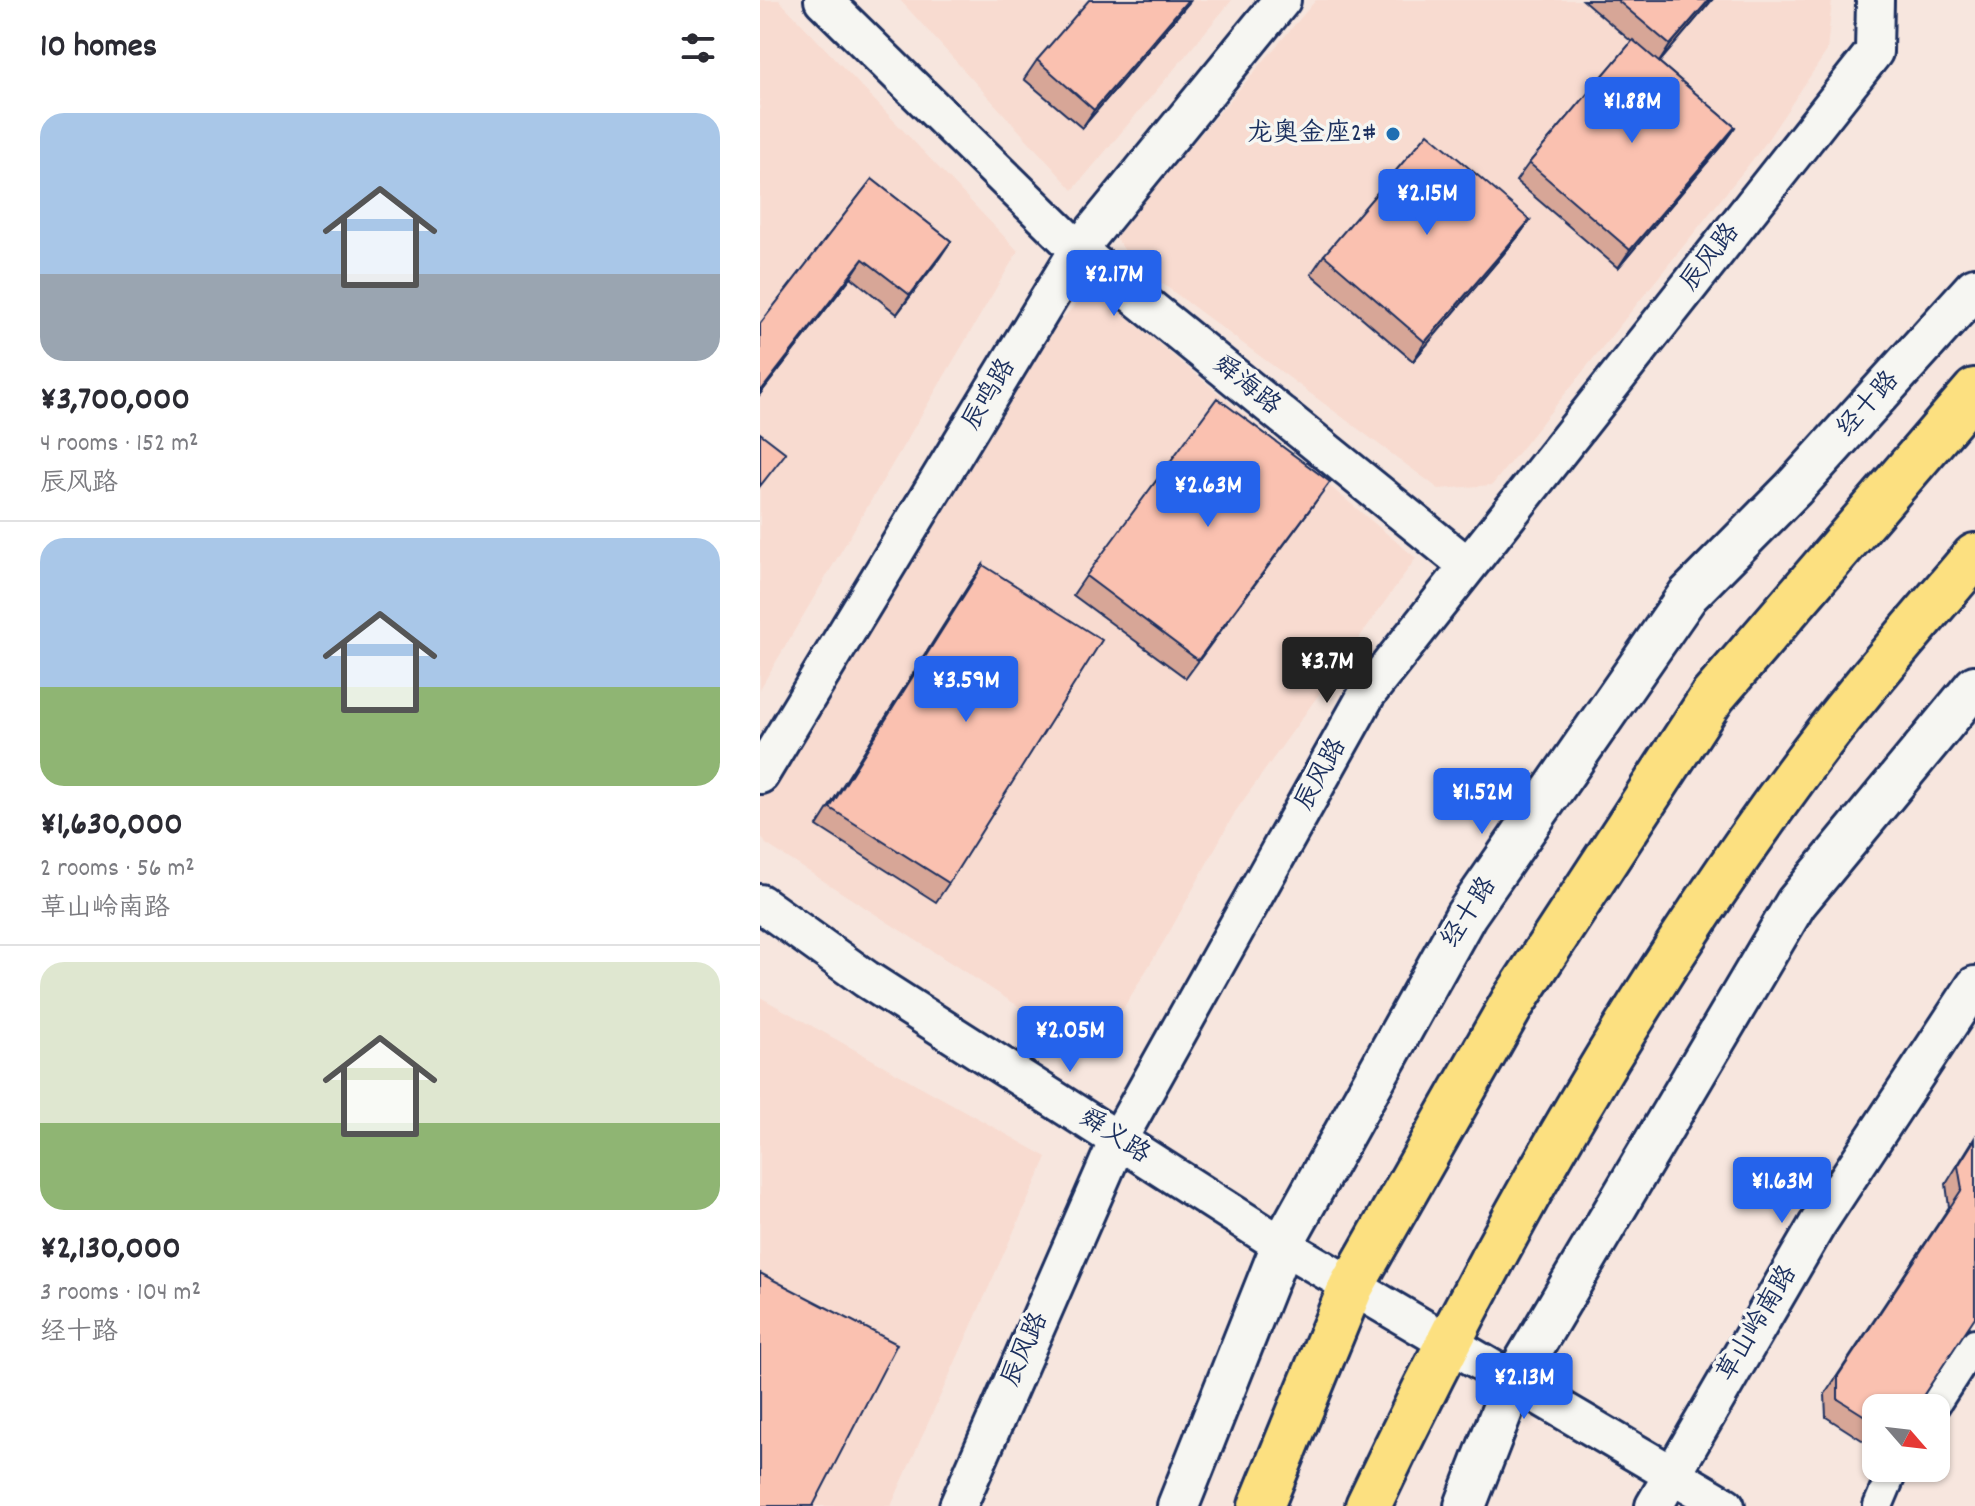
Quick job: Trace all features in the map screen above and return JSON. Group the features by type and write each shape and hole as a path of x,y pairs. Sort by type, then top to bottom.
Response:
{"highway":[{"path":"1261,1506 1351,1287 1513,1002 1713,696 1975,391"},
{"path":"1368,1506 1446,1344 1547,1156 1663,966 1796,775 1975,556"}],"main road":[{"name":"经十路","path":"1178,1506 1282,1245 1466,915 1688,595 1793,489 1975,288"},
{"path":"1465,1506 1514,1380 1796,903 1975,686"}],"street":[{"name":"舜海路","path":"823,0 1078,250 1468,566"},
{"name":"辰鸣路","path":"760,775 1078,250 1282,0"},
{"name":"辰风路","path":"958,1506 1118,1140 1367,694 1874,52 1875,0"},
{"name":"舜义路","path":"760,903 866,979 1282,1245 1726,1506"},
{"name":"草山岭南路","path":"1654,1506 1671,1471 1817,1225 1974,988"},
{"path":"1942,1394 1975,1343"},
{"path":"1878,1506 1888,1482"}],"shaded area":[{"path":"760,0 779,0 1018,251 760,689"},
{"path":"900,0 1232,0 1073,190"},
{"path":"1316,0 1832,0 1827,51 1762,148 1492,485 1439,489 1132,261 1114,235"},
{"path":"1091,287 1416,558 1235,812 1170,931 1103,1042 1057,1031 766,844 760,834 760,790 915,536 1058,324"},
{"path":"760,997 1047,1157 891,1506 760,1506"}],"building":[{"path":"1089,0 1188,0 1094,110 1037,60"},
{"path":"1617,0 1709,0 1670,45"},
{"path":"1633,40 1735,127 1630,250 1529,163"},
{"path":"1428,133 1530,220 1425,342 1324,255"},
{"path":"872,179 951,241 910,295 863,259 760,392 760,324"},
{"path":"1217,398 1330,482 1198,660 1086,576"},
{"path":"760,433 786,453 760,486"},
{"path":"983,565 1102,640 949,883 830,808"},
{"path":"1975,1139 1975,1317 1924,1394 1862,1394 1862,1414 1838,1399 1838,1376 1962,1189 1958,1166"},
{"path":"760,1273 897,1344 813,1506 760,1506"}],"place":[{"name":"龙奥金座2#","path":"1393,134"}]}
